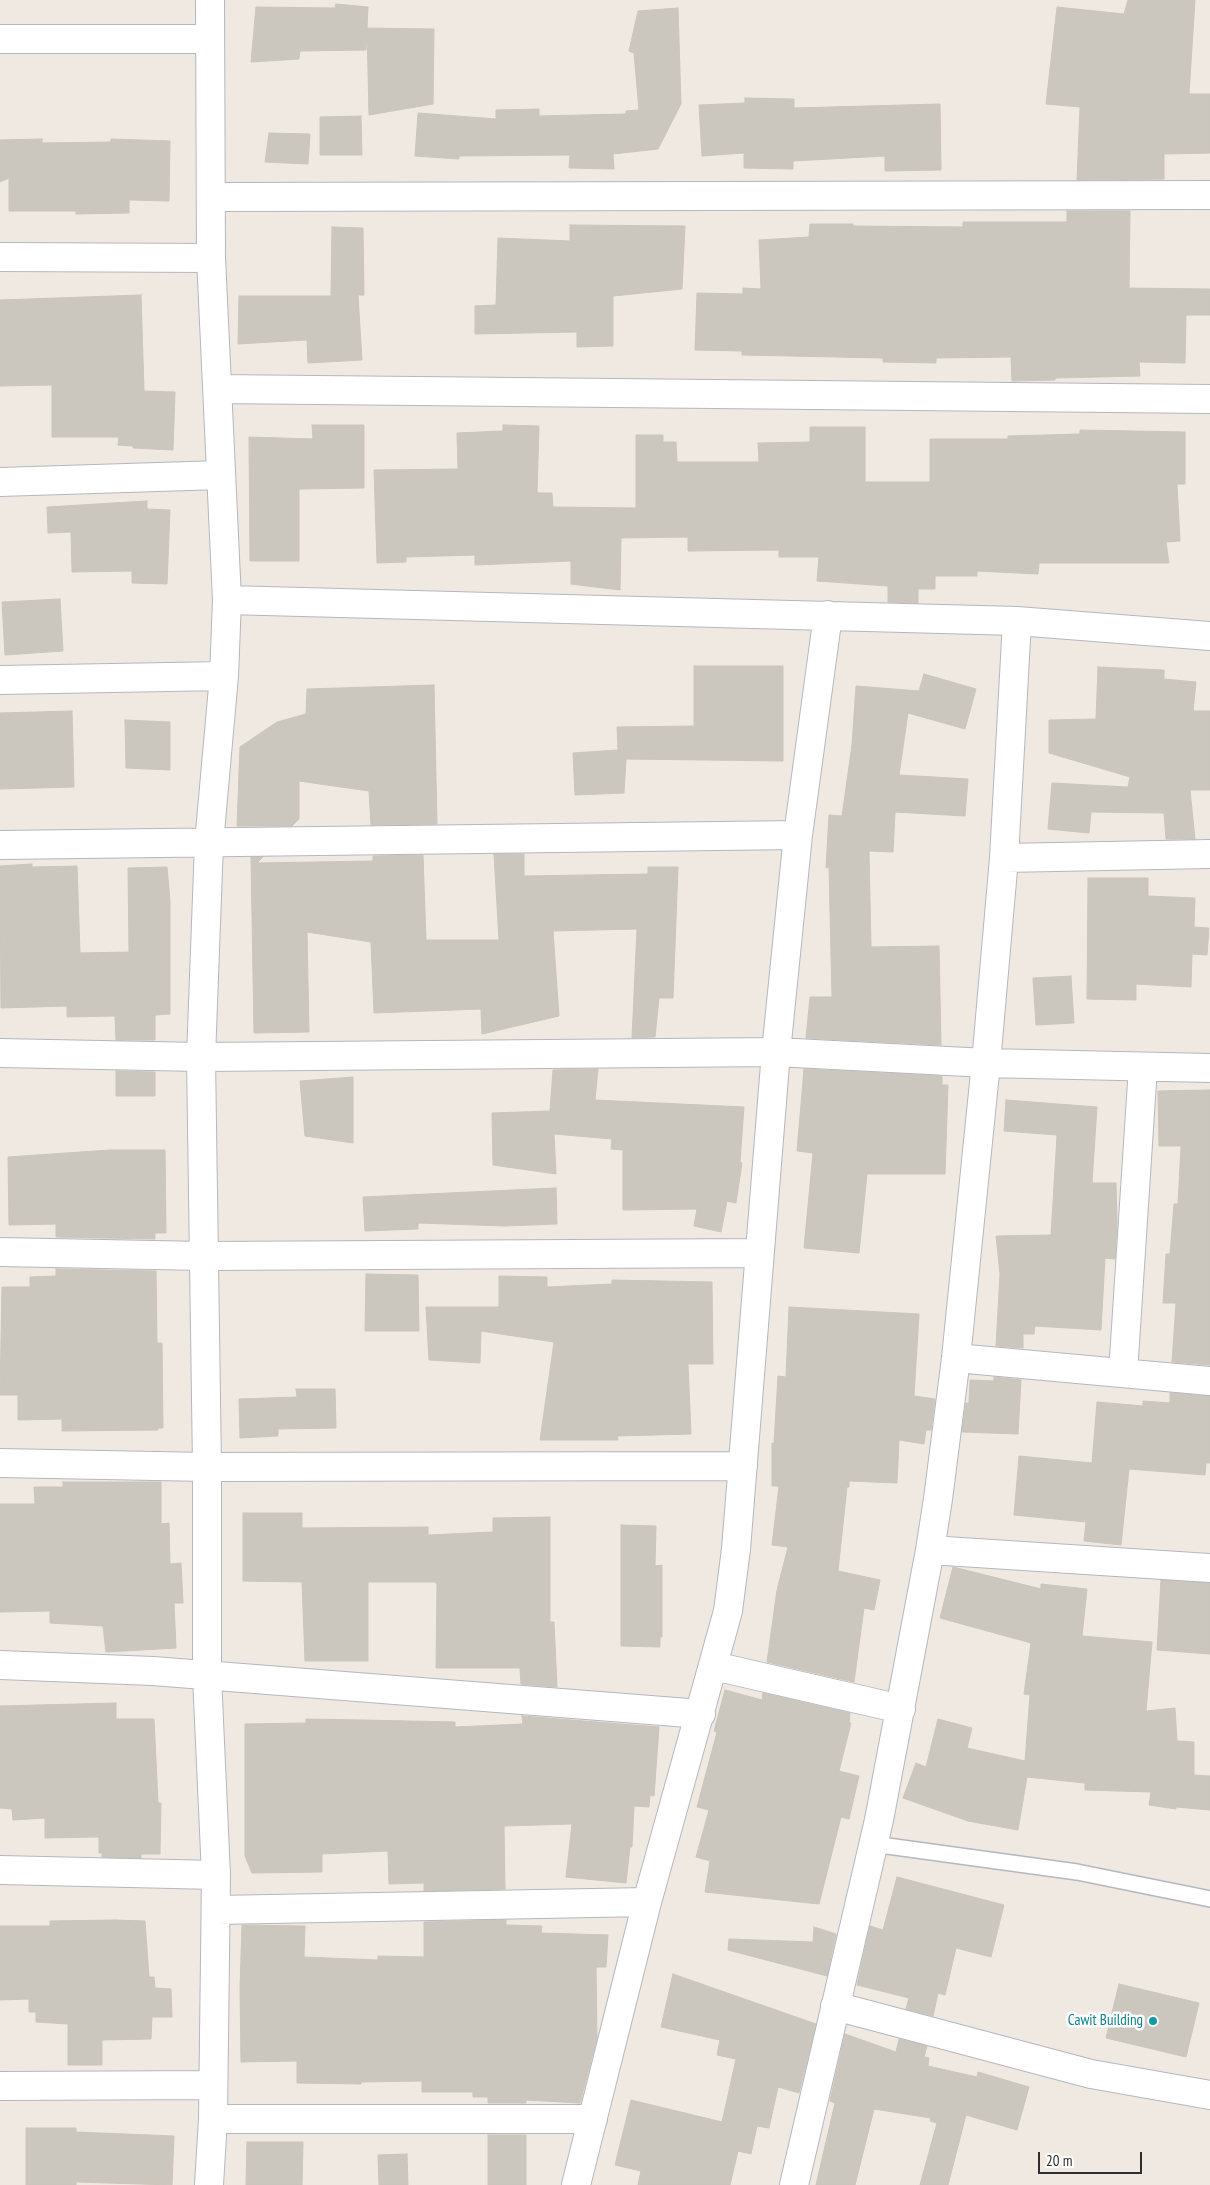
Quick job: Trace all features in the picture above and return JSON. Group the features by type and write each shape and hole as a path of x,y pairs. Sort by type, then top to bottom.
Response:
{"street":[{"path":"209,2185 213,2119 216,1875 207,1676 207,1467 201,1057 209,843 224,676 227,600 212,258 210,0"},
{"path":"0,39 210,40"},
{"path":"211,196 1210,196"},
{"path":"0,257 212,258"},
{"path":"217,389 1210,399"},
{"path":"0,482 221,475"},
{"path":"227,600 1017,621 1210,636"},
{"path":"576,2185 648,1902 728,1611 743,1466 758,1253 776,1052 798,835 828,615"},
{"path":"794,2185 873,1844 901,1708 930,1550 956,1358 986,1062 1004,858 1017,621"},
{"path":"0,680 224,676"},
{"path":"0,845 798,835"},
{"path":"1004,858 1210,854"},
{"path":"0,1053 201,1057 776,1052 986,1062 1210,1068"},
{"path":"1124,1373 1143,1067"},
{"path":"0,1252 204,1256 758,1253"},
{"path":"956,1358 1210,1381"},
{"path":"0,1463 207,1467 743,1466"},
{"path":"930,1550 1210,1568"},
{"path":"0,1665 207,1676 701,1714"},
{"path":"714,1666 901,1708"},
{"path":"0,1870 216,1875"},
{"path":"216,1910 648,1902"},
{"path":"835,2006 1091,2074 1210,2095"},
{"path":"0,2086 213,2085"},
{"path":"213,2119 593,2119"}],"lane":[{"path":"873,1844 1077,1872 1210,1899"}],"building":[{"path":"1128,0 1195,0 1189,94 1210,94 1210,153 1164,154 1164,179 1077,180 1080,107 1046,104 1057,7 1124,14"},
{"path":"336,4 368,7 366,50 300,51 299,59 251,62 256,7 335,8"},
{"path":"678,8 681,104 658,149 613,154 614,169 569,168 570,155 459,156 459,159 415,156 418,113 496,119 496,110 539,109 539,116 626,114 626,111 639,110 634,53 629,51 638,11"},
{"path":"367,28 434,29 433,104 369,115"},
{"path":"745,98 794,99 794,108 940,104 941,170 885,171 885,156 793,161 793,169 744,168 744,153 702,156 699,105 745,103"},
{"path":"361,116 362,155 320,155 320,117"},
{"path":"269,133 310,134 308,164 265,162"},
{"path":"42,139 42,143 111,142 111,139 170,141 169,201 129,200 129,213 76,214 76,211 9,211 9,178 0,182 0,140"},
{"path":"1067,211 1130,211 1129,288 1210,289 1210,315 1186,315 1185,363 1139,362 1140,376 1012,381 1011,357 936,358 936,363 883,362 883,358 742,355 742,351 695,350 697,293 743,294 743,288 761,289 759,240 809,237 810,224 963,227 963,222 1067,222"},
{"path":"570,225 685,226 682,289 613,296 613,346 577,347 577,332 475,334 475,306 496,305 498,238 570,241"},
{"path":"332,227 363,228 364,295 358,295 362,360 308,363 307,340 238,344 239,296 331,296"},
{"path":"141,295 144,391 175,392 173,450 133,448 133,446 118,445 119,437 52,437 52,385 0,386 0,300"},
{"path":"312,425 364,425 364,488 299,489 299,561 250,561 249,437 313,439"},
{"path":"503,425 539,426 537,493 552,493 553,507 636,508 636,435 663,435 663,442 676,442 677,462 759,462 758,443 810,442 810,427 865,427 865,482 930,482 930,439 1008,439 1008,436 1080,434 1080,430 1185,432 1185,484 1177,484 1180,541 1166,542 1169,563 1039,563 1038,574 977,571 977,576 935,576 935,589 918,589 918,603 888,602 888,586 817,581 819,557 779,557 779,550 688,551 688,537 621,538 620,590 571,584 571,561 475,565 475,555 406,557 406,562 377,563 374,470 458,469 457,433 503,431"},
{"path":"147,501 147,509 170,510 167,584 132,583 132,571 72,572 71,532 48,533 47,507"},
{"path":"60,599 63,651 5,655 2,602"},
{"path":"694,666 783,666 783,761 626,759 624,793 575,795 573,753 618,750 617,727 694,726"},
{"path":"1098,667 1164,670 1164,679 1196,682 1193,711 1210,711 1210,790 1190,790 1195,839 1166,839 1164,813 1091,812 1089,833 1048,829 1052,783 1128,787 1130,777 1049,753 1049,720 1096,719"},
{"path":"924,674 976,689 965,729 908,713 899,775 968,779 965,816 895,812 893,852 869,851 871,947 939,946 941,1045 806,1038 810,997 832,997 829,867 826,868 829,815 842,816 852,745 856,686 919,691"},
{"path":"434,685 437,824 371,825 369,791 299,781 299,819 292,826 237,826 240,747 277,722 306,714 307,689"},
{"path":"72,711 74,787 0,789 0,713"},
{"path":"125,720 170,722 170,770 126,768"},
{"path":"494,854 524,854 524,876 648,874 648,867 678,867 673,998 659,998 655,1037 632,1038 637,929 553,931 559,1016 482,1034 481,1009 374,1013 371,942 307,932 309,1032 254,1033 251,857 263,857 257,863 373,861 373,856 423,855 426,940 499,940"},
{"path":"32,864 32,867 77,866 80,953 129,952 128,868 167,867 170,901 170,1014 155,1015 155,1040 116,1040 115,1016 67,1017 67,1006 1,1008 0,866"},
{"path":"1088,878 1148,878 1148,896 1195,898 1194,927 1209,928 1207,955 1192,954 1191,987 1136,984 1136,1000 1087,999"},
{"path":"1071,976 1074,1023 1036,1025 1033,978"},
{"path":"598,1069 595,1100 744,1107 740,1162 742,1163 736,1203 727,1201 721,1232 694,1226 697,1209 623,1210 623,1150 611,1149 612,1139 554,1134 556,1174 493,1165 492,1113 550,1111 553,1070"},
{"path":"804,1069 942,1076 942,1085 948,1085 945,1174 867,1174 859,1253 804,1248 813,1153 797,1151"},
{"path":"116,1071 155,1072 155,1096 116,1096"},
{"path":"353,1077 353,1143 305,1136 300,1081"},
{"path":"1210,1090 1210,1365 1172,1362 1176,1303 1163,1303 1166,1254 1170,1254 1174,1204 1178,1204 1181,1146 1159,1146 1158,1091"},
{"path":"1006,1100 1097,1107 1092,1183 1116,1183 1117,1223 1115,1259 1105,1258 1101,1330 1035,1326 1034,1334 1023,1334 1023,1348 996,1346 1000,1274 996,1236 1051,1235 1057,1135 1004,1131"},
{"path":"110,1150 165,1150 166,1233 155,1233 155,1239 56,1237 56,1224 9,1225 8,1157"},
{"path":"556,1188 557,1224 505,1226 418,1223 418,1229 365,1231 363,1197"},
{"path":"56,1269 156,1271 157,1343 162,1343 163,1428 158,1428 158,1430 62,1431 62,1419 18,1420 18,1395 0,1395 2,1287 30,1287 30,1277 56,1276"},
{"path":"366,1274 418,1275 419,1331 365,1331"},
{"path":"499,1276 547,1277 547,1287 612,1284 612,1280 712,1282 713,1364 688,1364 691,1434 617,1436 618,1440 540,1440 554,1342 481,1331 480,1363 429,1360 426,1307 499,1307"},
{"path":"789,1307 919,1314 914,1396 935,1399 931,1430 926,1430 924,1444 899,1440 897,1483 849,1481 849,1487 847,1487 838,1571 880,1580 874,1610 864,1608 854,1682 767,1662 777,1590 788,1547 772,1545 779,1486 772,1486 772,1443 774,1443 778,1376 786,1377"},
{"path":"994,1377 1021,1380 1018,1434 962,1432 966,1403 969,1403 970,1380 994,1381"},
{"path":"296,1389 335,1389 336,1428 278,1429 278,1436 240,1438 239,1399 297,1397"},
{"path":"1170,1393 1210,1396 1210,1463 1206,1463 1205,1475 1129,1469 1121,1545 1084,1541 1086,1522 1014,1515 1019,1456 1092,1463 1097,1402 1143,1406 1143,1401 1170,1403"},
{"path":"63,1482 161,1482 161,1524 169,1523 170,1564 181,1563 183,1603 174,1603 176,1648 106,1652 103,1626 50,1623 50,1611 0,1612 0,1504 35,1504 34,1487 63,1487"},
{"path":"243,1513 302,1513 302,1528 428,1527 428,1535 493,1532 493,1518 550,1517 550,1622 554,1622 557,1687 521,1684 520,1668 436,1668 437,1584 434,1582 368,1582 368,1661 305,1661 302,1582 243,1581"},
{"path":"621,1525 656,1526 655,1566 662,1565 662,1637 660,1637 660,1647 621,1646"},
{"path":"953,1567 1041,1589 1041,1584 1087,1589 1082,1636 1152,1642 1146,1711 1175,1708 1177,1741 1194,1742 1194,1775 1210,1776 1210,1810 1176,1807 1176,1809 1149,1805 1151,1792 1085,1790 1085,1783 1027,1777 1018,1830 968,1821 903,1798 916,1763 926,1767 938,1719 972,1728 967,1748 1025,1761 1030,1695 1024,1694 1031,1643 940,1618"},
{"path":"1161,1580 1210,1583 1210,1654 1157,1650"},
{"path":"725,1690 762,1700 763,1693 850,1713 849,1723 851,1723 839,1771 859,1776 849,1819 841,1817 819,1904 705,1892 710,1861 696,1857 709,1810 697,1807 717,1732 714,1731"},
{"path":"116,1703 116,1719 154,1719 158,1803 161,1803 160,1854 141,1854 141,1858 102,1857 102,1853 99,1853 99,1837 45,1838 45,1818 13,1820 12,1809 0,1808 0,1706"},
{"path":"522,1716 659,1727 654,1796 650,1795 649,1807 634,1806 632,1847 630,1847 626,1883 566,1877 572,1824 504,1826 505,1889 424,1891 424,1883 389,1884 388,1851 322,1854 322,1872 252,1873 245,1856 245,1724 306,1723 306,1719 455,1722 455,1727 523,1724"},
{"path":"897,1877 1004,1905 991,1957 956,1948 945,1995 938,1993 933,2016 906,2009 909,1998 857,1985 870,1926 883,1930"},
{"path":"506,1920 506,1925 542,1926 541,1933 608,1935 606,1967 596,1967 597,2038 580,2103 526,2100 526,2103 488,2103 488,2097 473,2097 473,2092 422,2092 422,2081 361,2082 361,2084 297,2083 297,2061 241,2062 240,1988 242,1925 305,1926 304,1957 378,1960 378,1956 424,1957 424,1922"},
{"path":"50,1921 145,1921 149,1977 154,1977 155,1988 171,1989 172,2017 152,2017 151,2039 102,2040 102,2065 68,2065 68,2024 36,2022 36,2012 29,2012 29,1999 0,2000 0,1926 50,1926"},
{"path":"814,1927 836,1934 827,1976 728,1950 729,1939 813,1942"},
{"path":"673,1974 816,2024 799,2093 778,2087 769,2128 757,2126 751,2154 738,2151 730,2185 638,2185 641,2171 615,2165 631,2100 722,2122 736,2059 717,2055 720,2040 661,2027"},
{"name":"Cawit Building","path":"1119,1984 1199,2003 1186,2057 1106,2038"},
{"path":"845,2034 896,2052 899,2039 927,2046 924,2057 929,2058 928,2066 977,2077 978,2072 1029,2087 1017,2130 966,2115 948,2185 920,2185 937,2123 930,2121 931,2118 874,2109 855,2185 816,2185 835,2103 830,2101"},
{"path":"26,2128 76,2128 76,2132 174,2136 172,2185 76,2182 76,2185 26,2185"},
{"path":"488,2135 526,2135 526,2185 488,2185"},
{"path":"247,2142 303,2142 302,2185 246,2185"},
{"path":"407,2154 408,2185 379,2185 378,2155"}],"place":[{"name":"Cawit Building","path":"1153,2021"}]}
